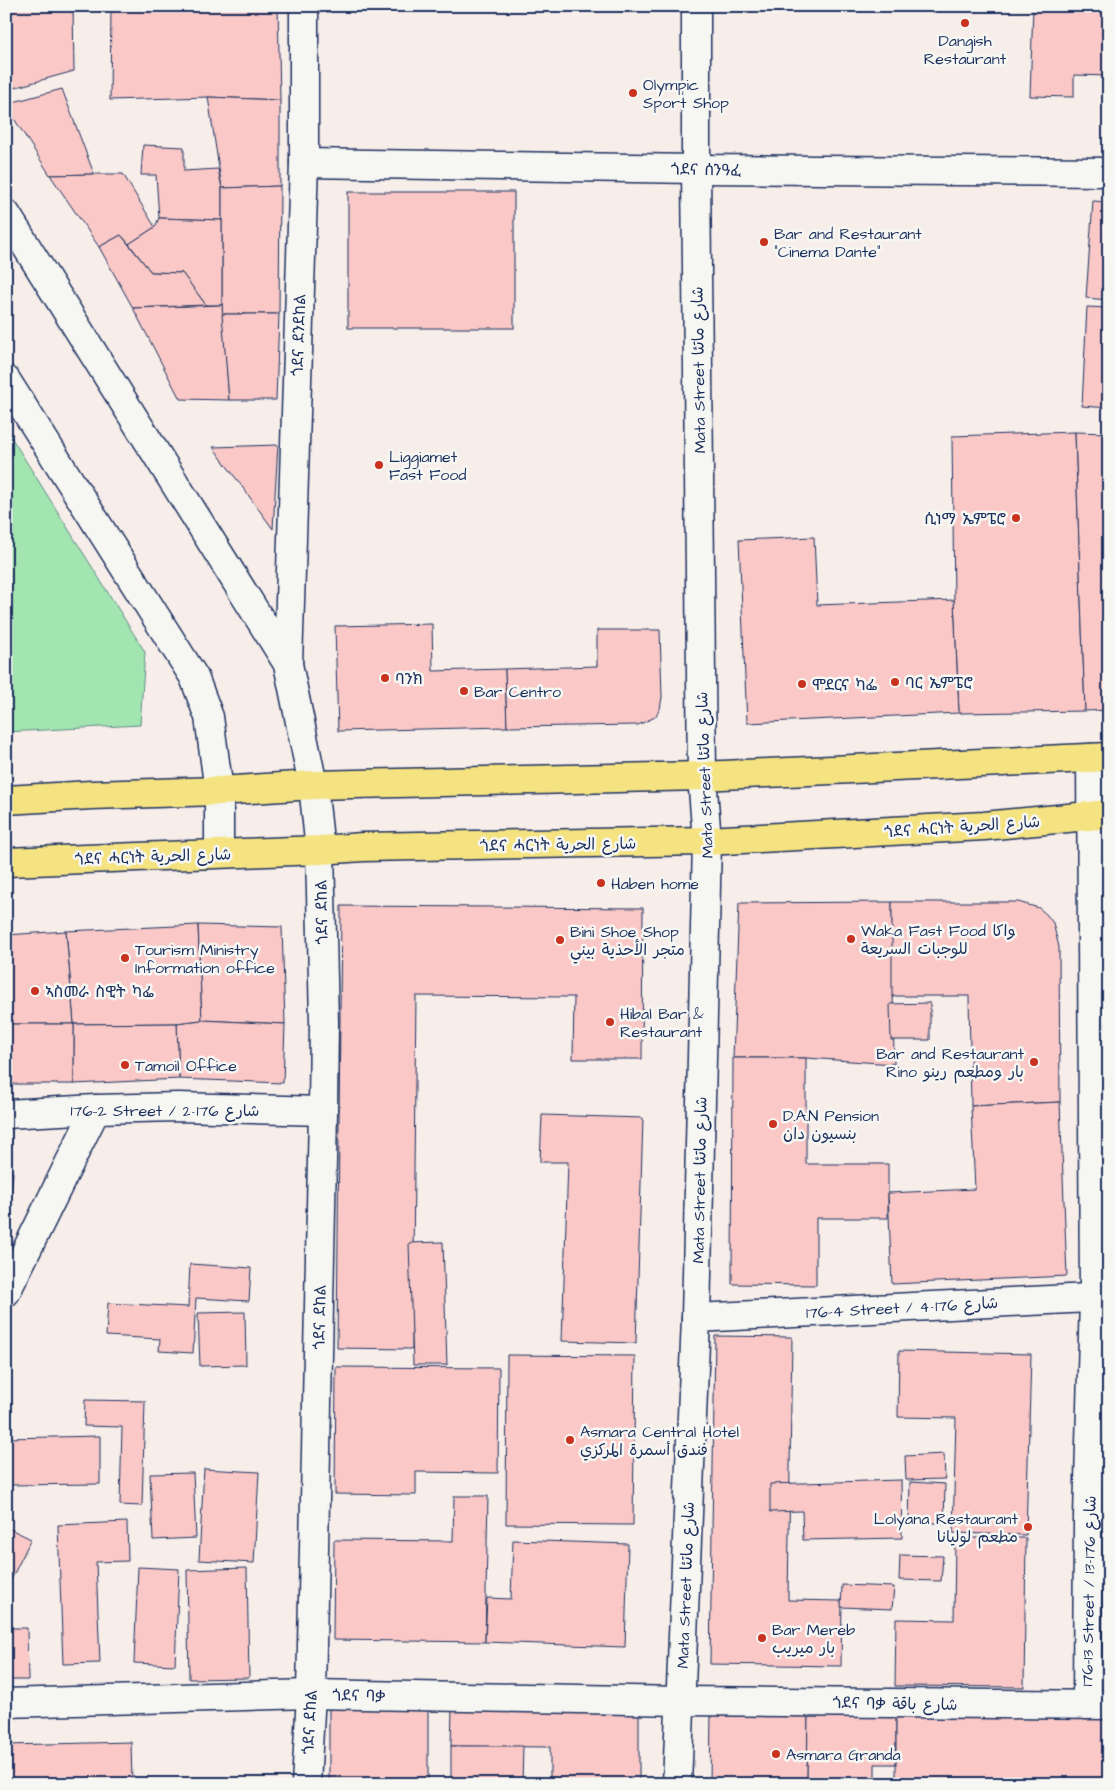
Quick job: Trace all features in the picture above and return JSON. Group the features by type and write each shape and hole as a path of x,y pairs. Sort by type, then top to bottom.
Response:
{"main road":[{"path":"6,800 313,785 702,776 1100,758"},
{"name":"ጎደና ሓርነት شارع الحرية","path":"6,862 363,847 707,841 984,826 1100,815"}],"street":[{"name":"ጎደና ደንደከል","path":"288,664 304,163 304,6"},
{"name":"Mata Street شارع ماتئا","path":"677,1784 696,1318 707,841 702,776 696,6"},
{"name":"ጎደና ሰንዓፈ","path":"304,163 696,169 1109,172"},
{"path":"6,214 288,664"},
{"path":"6,380 194,677 209,717 219,791 219,853"},
{"name":"ጎደና ደከል","path":"288,664 313,785 320,850 324,1022 311,1694 306,1784"},
{"name":"176-13 Street / شارع 176-13","path":"1098,1705 1088,1517 1101,1298 1100,758"},
{"name":"176-2 Street / شارع 176-2","path":"6,1114 96,1108 178,1107 323,1111"},
{"path":"6,1292 96,1108"},
{"name":"176-4 Street / شارع 176-4","path":"696,1318 1101,1298"},
{"name":"ጎደና ባቃ","path":"6,1702 311,1694 681,1701"},
{"name":"ጎደና ባቃ شارع باقة","path":"681,1701 1098,1705"}],"green space":[{"path":"6,429 145,652 140,725 6,732"}],"building":[{"path":"6,6 73,6 74,71 6,90"},
{"path":"111,6 278,6 280,100 208,97 110,100"},
{"path":"1033,6 1109,6 1109,76 1074,75 1074,97 1030,96"},
{"path":"62,89 94,174 50,175 6,106 6,104"},
{"path":"208,97 280,100 280,186 222,188"},
{"path":"143,145 184,147 184,171 218,169 222,188 222,220 159,218 156,175 141,175"},
{"path":"123,174 155,227 129,244 121,235 99,247 50,175"},
{"path":"280,186 279,314 222,314 222,188"},
{"path":"348,192 514,192 514,328 348,328"},
{"path":"1093,201 1109,202 1109,300 1086,298"},
{"path":"159,218 222,220 222,305 206,305 182,273 151,272 129,244 155,227"},
{"path":"121,235 151,272 182,273 206,305 133,308 99,247"},
{"path":"222,305 229,400 180,399 133,308"},
{"path":"1087,307 1109,308 1109,408 1082,406"},
{"path":"222,314 279,314 276,400 229,400"},
{"name":"ሲነማ ኤምፔሮ","path":"1075,432 1085,711 959,713 954,600 952,436"},
{"path":"1075,432 1109,433 1109,710 1085,711"},
{"path":"278,445 273,529 213,447"},
{"path":"814,537 817,605 954,600 959,713 747,723 739,540"},
{"path":"432,624 433,671 505,669 507,727 338,731 335,626"},
{"path":"597,630 660,630 662,697 660,709 655,717 638,725 507,727 505,669 597,666"},
{"path":"892,902 894,1064 806,1058 733,1058 739,903"},
{"path":"892,902 1018,902 1039,908 1047,915 1053,923 1059,947 1060,1102 971,1106 969,996 892,996"},
{"path":"341,906 643,908 642,1059 573,1059 574,997 416,996 412,1349 337,1348"},
{"path":"198,925 202,1020 177,1023 74,1024 66,931"},
{"path":"198,925 282,927 285,1024 202,1020"},
{"path":"66,931 74,1024 6,1024 6,935"},
{"path":"930,1003 930,1040 891,1040 890,1004"},
{"path":"202,1020 285,1024 283,1083 179,1079 177,1023"},
{"path":"177,1023 179,1079 74,1084 74,1024"},
{"path":"6,1024 74,1024 74,1084 6,1084"},
{"path":"733,1058 806,1058 806,1164 888,1164 888,1218 816,1218 816,1285 732,1284"},
{"path":"1060,1102 1067,1276 892,1284 888,1193 975,1189 971,1106"},
{"path":"542,1115 643,1118 636,1343 562,1341 568,1162 540,1162"},
{"path":"6,1161 13,1173 9,1210 6,1211"},
{"path":"443,1242 447,1365 413,1365 409,1243"},
{"path":"190,1264 251,1268 249,1301 196,1298 193,1353 159,1351 160,1339 106,1336 108,1303 188,1307"},
{"path":"245,1312 246,1365 200,1366 198,1313"},
{"path":"715,1336 792,1337 788,1600 842,1601 841,1666 710,1664"},
{"path":"899,1351 1031,1354 1026,1535 953,1533 956,1418 898,1417"},
{"name":"Asmara Central Hotel فندق أسمرة المركزي","path":"507,1355 635,1356 633,1525 506,1524"},
{"path":"336,1367 499,1368 498,1473 416,1472 416,1495 335,1494"},
{"path":"85,1400 145,1401 142,1506 120,1505 122,1427 84,1426"},
{"path":"100,1436 100,1484 6,1485 6,1438"},
{"path":"944,1454 945,1479 906,1480 905,1456"},
{"path":"204,1469 259,1472 254,1563 199,1560"},
{"path":"193,1473 196,1538 153,1540 150,1474"},
{"path":"901,1480 902,1538 803,1540 802,1511 770,1512 770,1484"},
{"path":"910,1482 945,1484 944,1523 909,1523"},
{"path":"454,1496 488,1496 485,1642 333,1640 334,1540 453,1541"},
{"path":"127,1522 128,1561 96,1562 100,1663 63,1664 58,1525"},
{"path":"6,1527 31,1539 6,1590"},
{"path":"955,1538 1026,1538 1024,1687 895,1686 896,1619 954,1620"},
{"path":"513,1540 628,1544 625,1647 485,1642 487,1598 511,1599"},
{"path":"900,1555 943,1556 941,1581 899,1580"},
{"path":"138,1567 179,1569 175,1665 134,1663"},
{"path":"247,1568 249,1678 189,1679 187,1570"},
{"path":"842,1585 894,1587 892,1609 841,1607"},
{"path":"6,1628 27,1628 28,1680 6,1680"},
{"path":"329,1709 428,1709 428,1784 329,1784"},
{"path":"452,1709 639,1712 639,1784 550,1784 550,1747 451,1746"},
{"path":"711,1713 808,1714 807,1784 710,1784"},
{"path":"808,1714 896,1716 896,1764 875,1764 875,1784 807,1784"},
{"path":"896,1716 1109,1719 1109,1784 896,1784"},
{"path":"131,1742 132,1784 6,1784 6,1745"},
{"path":"451,1746 523,1746 522,1784 451,1784"}],"place":[{"name":"Dangish Restaurant","path":"965,23"},
{"name":"Olympic Sport Shop","path":"633,93"},
{"name":"Bar and Restaurant \"Cinema Dante\"","path":"764,242"},
{"name":"Liggiamet Fast Food","path":"379,465"},
{"name":"ሲነማ ኤምፔሮ","path":"1016,518"},
{"name":"ባንክ","path":"385,678"},
{"name":"ባር ኤምፔሮ","path":"895,682"},
{"name":"ሞደርና ካፌ","path":"802,684"},
{"name":"Bar Centro","path":"464,691"},
{"name":"Haben home","path":"601,883"},
{"name":"Waka Fast Food واكا للوجبات السريعة","path":"851,939"},
{"name":"Bini Shoe Shop متجر الأحذية بيني","path":"560,940"},
{"name":"Tourism Ministry Information office","path":"125,958"},
{"name":"ኣስመራ ስዊት ካፌ","path":"35,991"},
{"name":"Hibal Bar & Restaurant","path":"610,1022"},
{"name":"Bar and Restaurant Rino بار ومطعم رينو","path":"1034,1062"},
{"name":"Tamoil Office","path":"125,1065"},
{"name":"D.A.N Pension بنسيون دان","path":"773,1124"},
{"name":"Asmara Central Hotel فندق أسمرة المركزي","path":"570,1440"},
{"name":"Lolyana Restaurant مطعم لوليانا","path":"1028,1527"},
{"name":"Bar Mereb بار ميريب","path":"762,1638"},
{"name":"Asmara Granda","path":"776,1754"}]}
